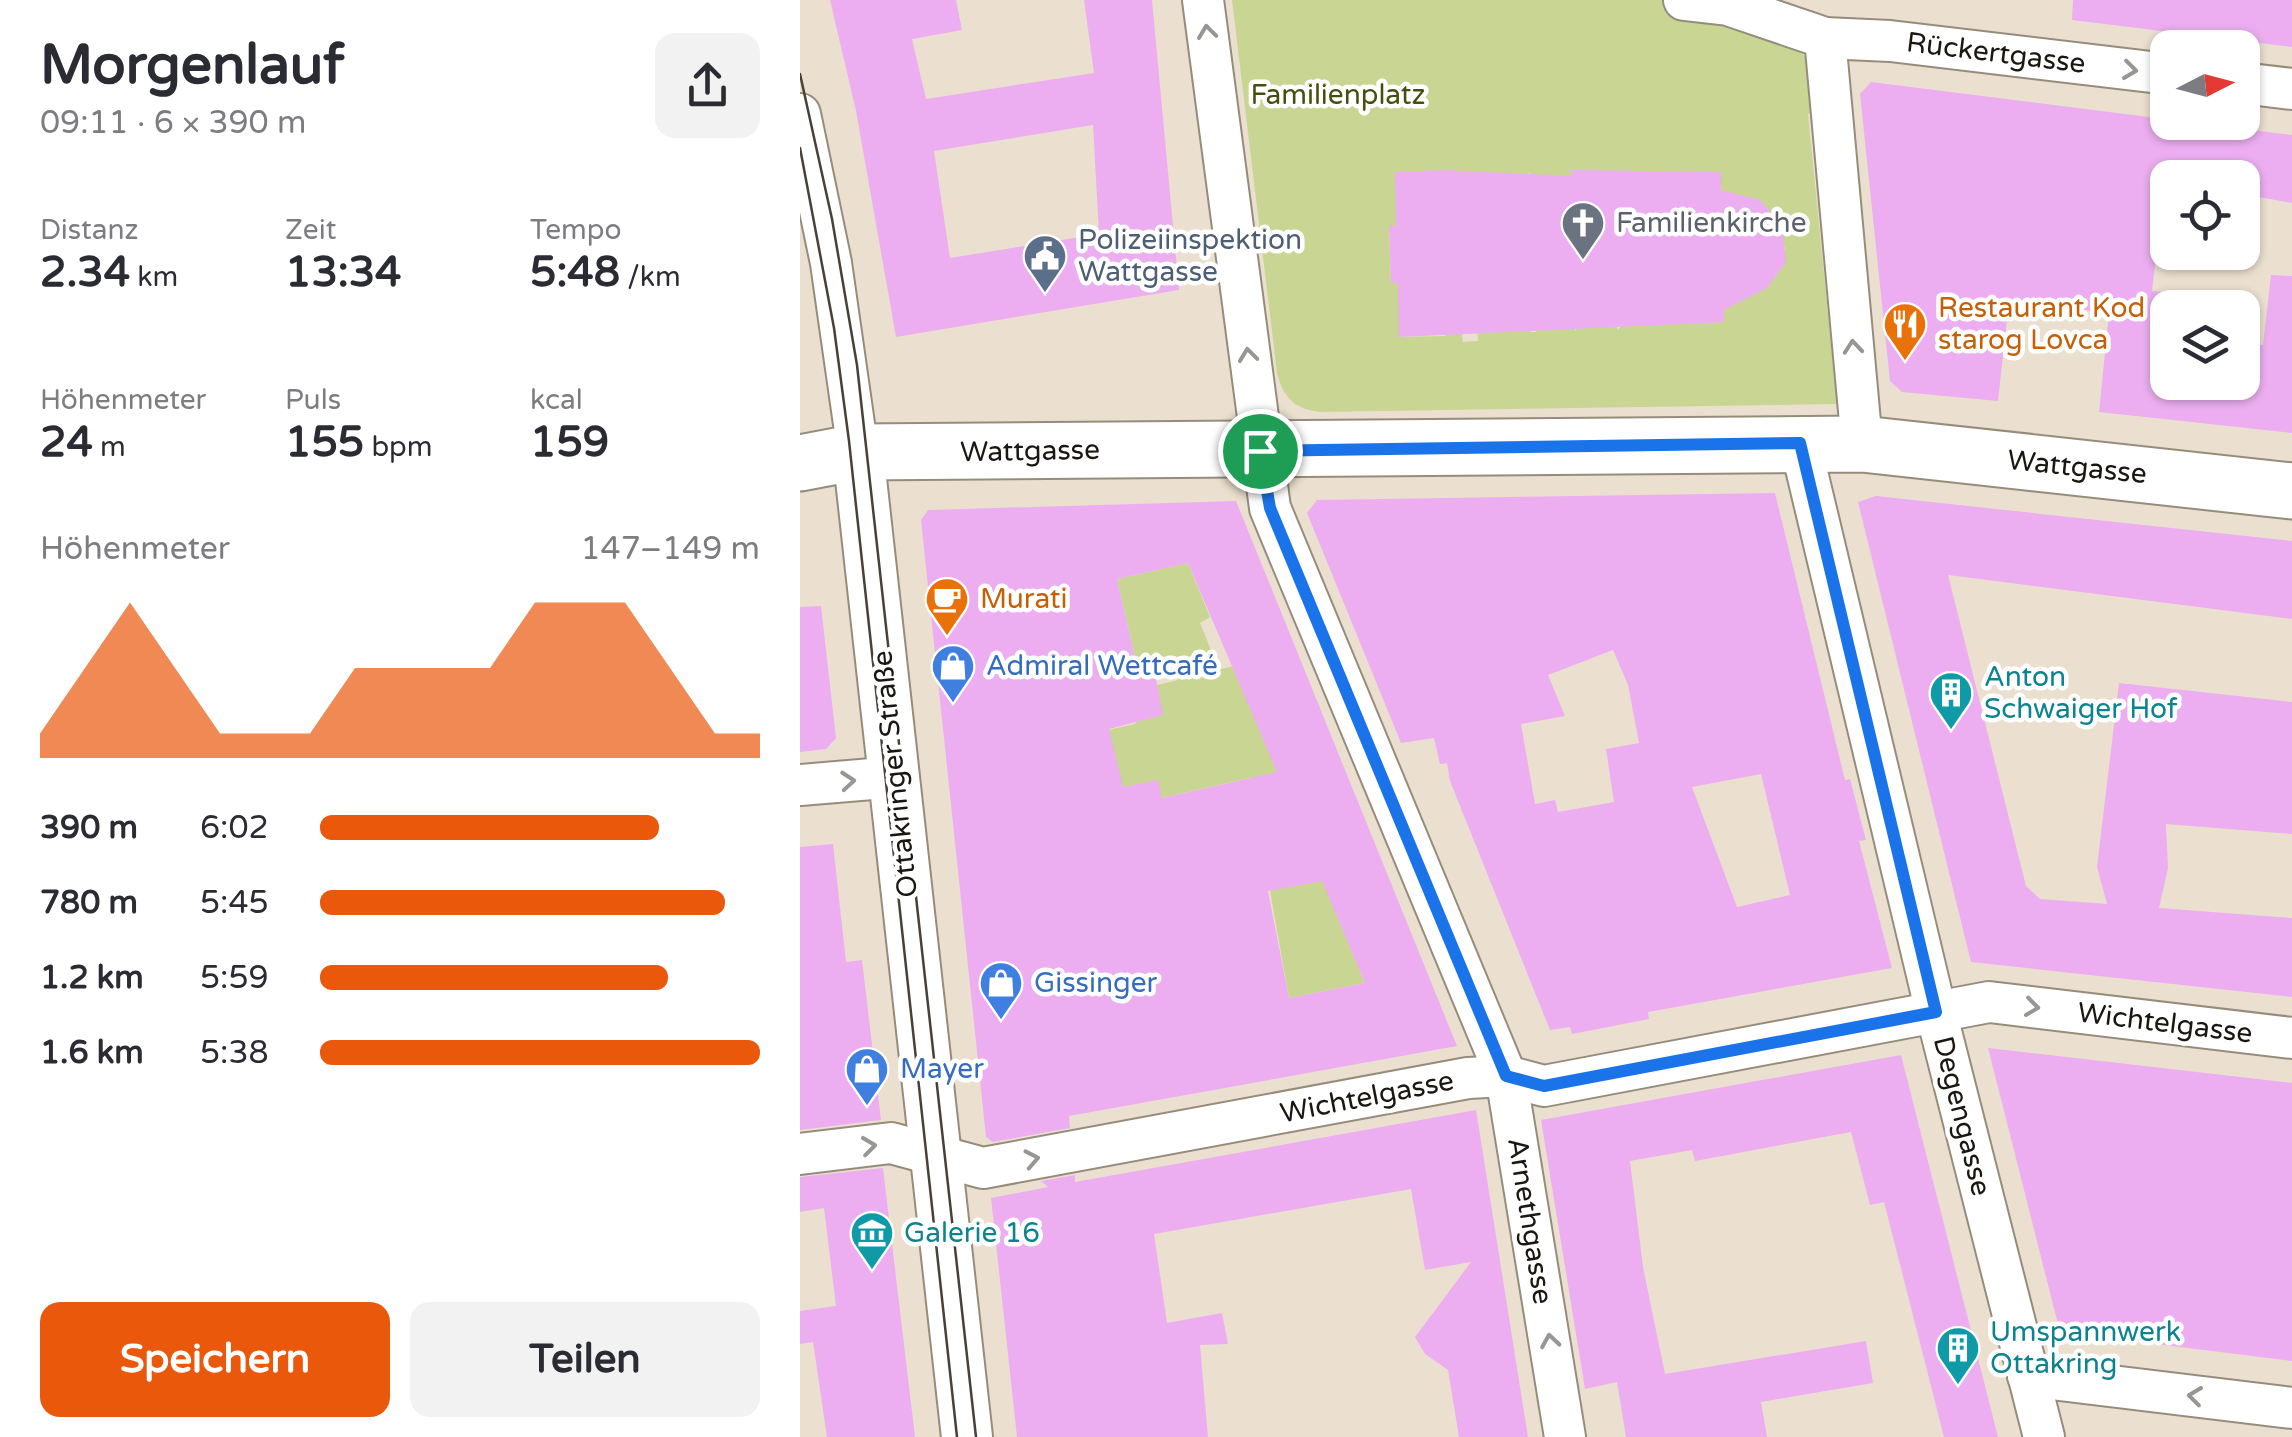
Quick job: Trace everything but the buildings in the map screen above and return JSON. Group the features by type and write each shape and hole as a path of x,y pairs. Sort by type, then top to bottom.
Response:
{"main road":[{"path":"1260,451 1862,444"},
{"name":"Wattgasse","path":"1862,444 2292,490"},
{"name":"Wattgasse","path":"800,463 858,452 1260,451"}],"street":[{"path":"1204,0 1260,451"},
{"path":"1684,0 1729,3 1825,38 1862,444"},
{"name":"Rückertgasse","path":"1825,38 1890,41 2150,72"},
{"path":"2260,85 2292,89"},
{"name":"Ottakringer Straße","path":"800,114 831,263 858,452 967,1437"},
{"name":"Degengasse","path":"1800,443 1936,1012 2044,1437"},
{"name":"Arnethgasse","path":"1260,451 1270,508 1506,1076 1565,1437"},
{"path":"800,786 896,777"},
{"name":"Wichtelgasse","path":"800,1154 891,1143 983,1168 1468,1078 1506,1076 1544,1086 1989,1002 2292,1038"},
{"path":"2028,1376 2292,1408"}],"green space":[{"name":"Familienplatz","path":"1232,0 1711,0 1741,21 1793,46 1808,62 1819,108 1808,114 1837,404 1321,412 1304,409 1292,401 1277,373","holes":["1571,170 1614,175 1618,170 1619,174 1720,172 1722,200 1775,217 1772,220 1785,248 1776,276 1723,295 1724,322 1622,324 1618,330 1616,324 1580,324 1575,331 1575,325 1537,326 1536,332 1531,332 1531,326 1492,333 1477,327 1478,341 1463,342 1461,328 1446,328 1445,336 1399,337 1400,283 1391,283 1389,227 1399,226 1396,172 1528,177 1529,172 1533,177 1571,176"]},
{"path":"1188,563 1210,617 1200,623 1211,650 1208,658 1213,671 1234,666 1365,983 1289,998 1250,778 1162,798 989,756 1135,724 1157,685 1178,680 1172,658 1137,667 1117,579"}],"tram line":[{"path":"800,74 832,219 857,365 976,1437"},
{"path":"800,148 834,328 849,441 957,1437"}],"place":[{"name":"Familienkirche","path":"1583,261"},
{"name":"Polizeiinspektion Wattgasse","path":"1045,294"},
{"name":"Restaurant Kod starog Lovca","path":"1905,362"},
{"name":"Murati","path":"947,637"},
{"name":"Admiral Wettcafé","path":"953,704"},
{"name":"Anton Schwaiger Hof","path":"1951,731"},
{"name":"Gissinger","path":"1001,1021"},
{"name":"Mayer","path":"867,1107"},
{"name":"Galerie 16","path":"872,1271"},
{"name":"Umspannwerk Ottakring","path":"1958,1386"}],"route":[{"path":"1800,443 1936,1012 1544,1086 1506,1076 1270,508 1260,451 1800,443"}]}
